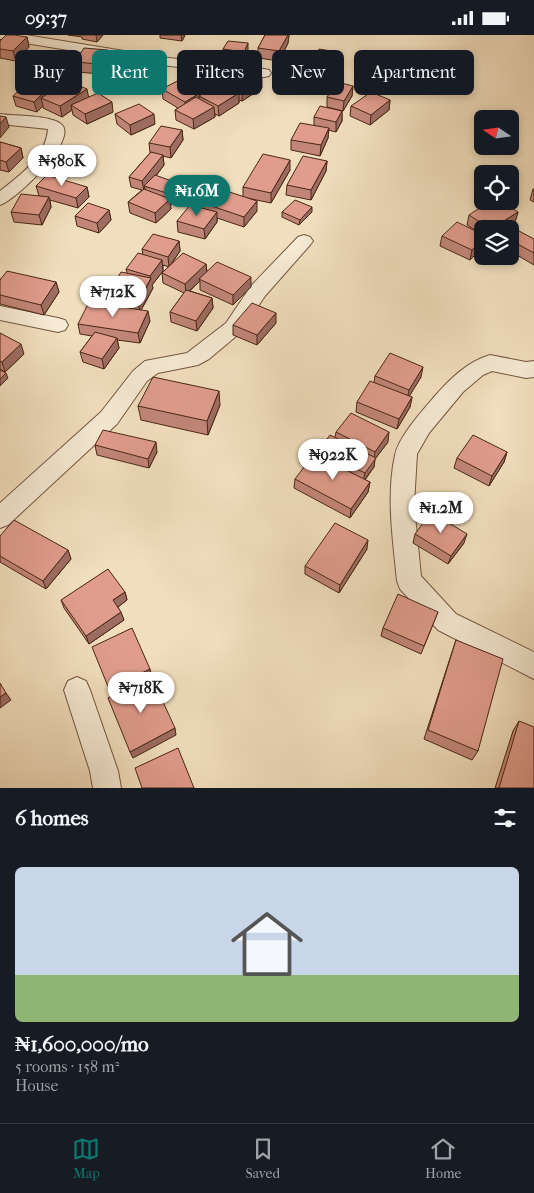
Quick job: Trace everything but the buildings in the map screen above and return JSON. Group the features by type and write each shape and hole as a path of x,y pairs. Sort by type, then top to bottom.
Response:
{"street":[{"path":"0,35 160,61 264,73"},
{"path":"0,119 46,123 56,127 57,136 48,153 27,177 0,200"},
{"path":"0,518 109,418 140,376 152,366 191,360 202,354 233,328 258,291 304,241"},
{"path":"0,313 58,325"},
{"path":"534,369 526,370 490,363 476,370 456,386 420,427 406,454 402,505 409,581 447,622 534,665"},
{"path":"77,690 104,771 107,788"}]}
